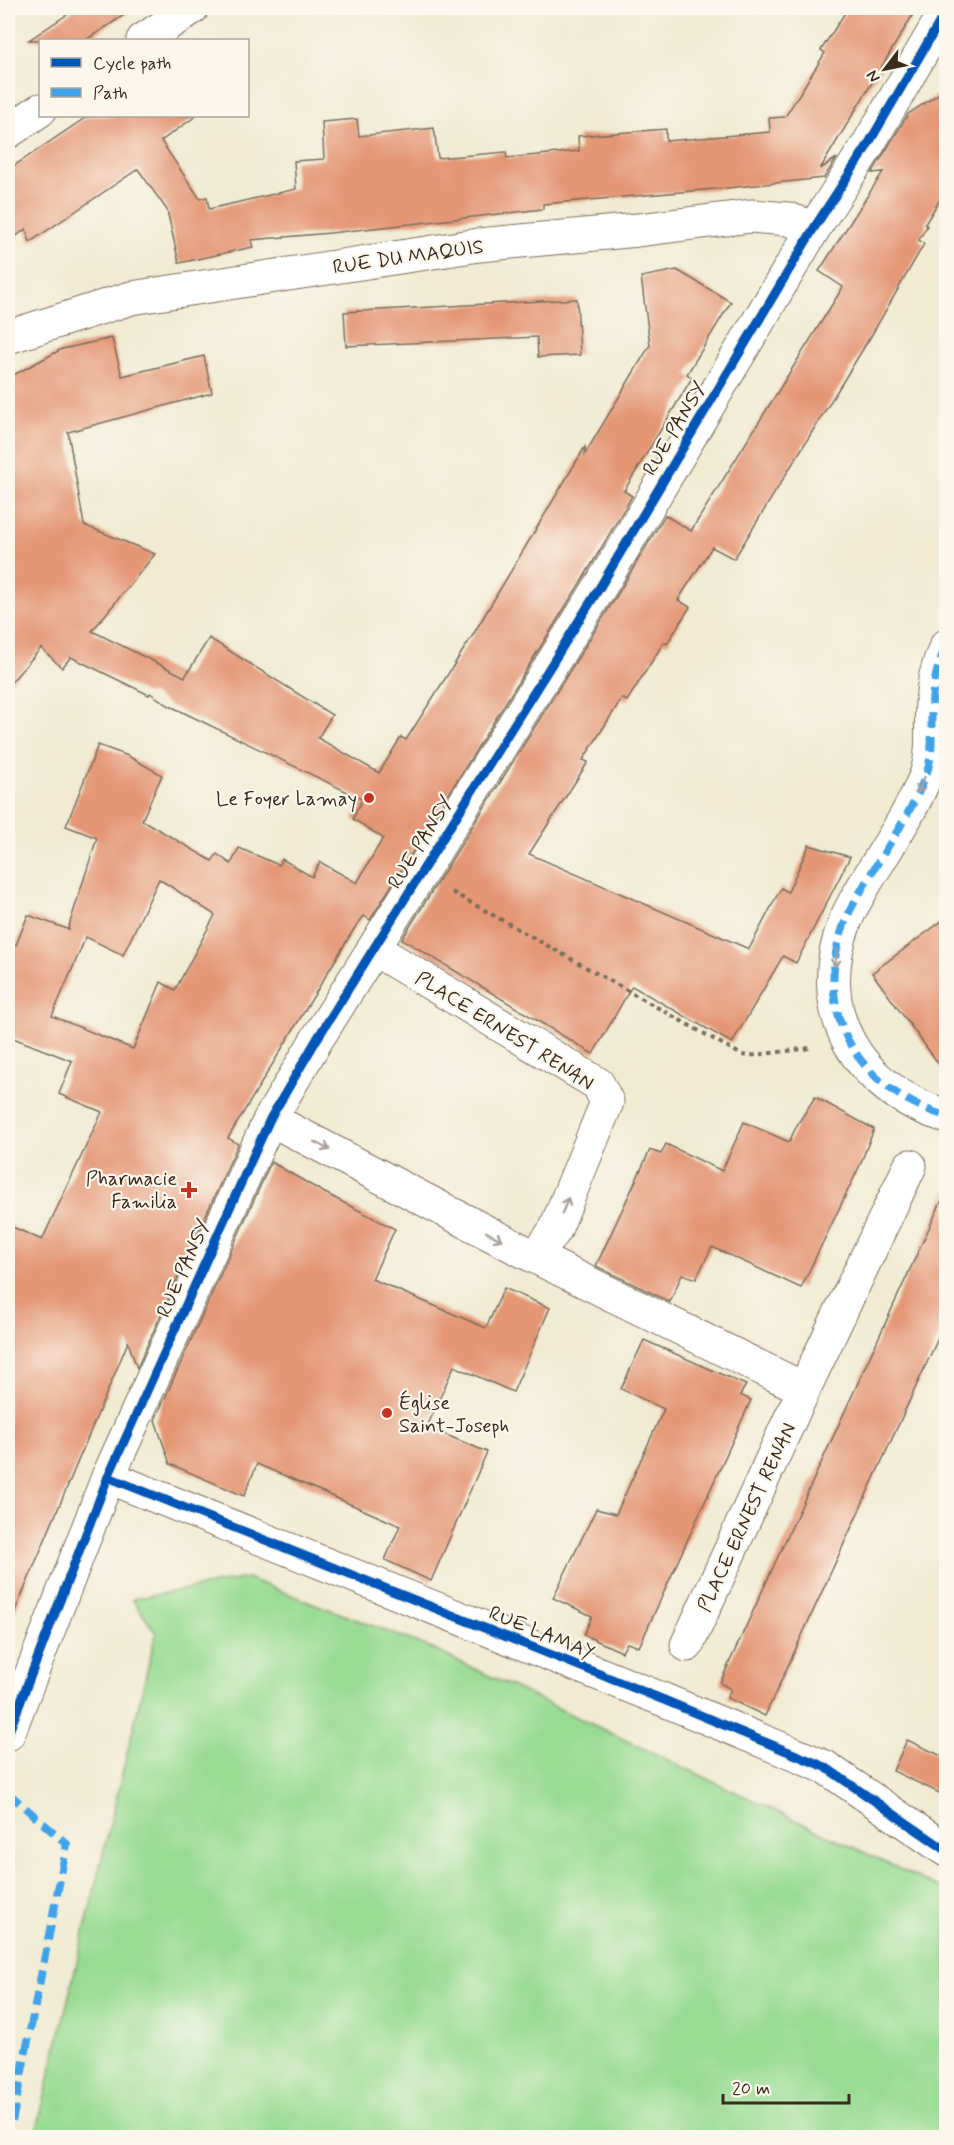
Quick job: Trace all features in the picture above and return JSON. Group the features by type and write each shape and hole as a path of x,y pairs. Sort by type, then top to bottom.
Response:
{"street":[{"path":"145,39 192,8"},
{"name":"RUE PANSY","path":"8,1734 108,1477 270,1119 317,1038 600,586 814,228 941,32"},
{"path":"8,132 39,111"},
{"name":"RUE DU MAQUIS","path":"8,337 131,298 479,245 638,230 751,216 788,219 814,228"},
{"path":"946,646 939,662 934,685 929,767 904,818 845,920 834,968 834,994 839,1017 849,1043 873,1076 908,1101 946,1116"},
{"name":"PLACE ERNEST RENAN","path":"374,949 598,1084 607,1102 555,1230 537,1257"},
{"path":"270,1119 537,1257 804,1389"},
{"name":"PLACE ERNEST RENAN","path":"687,1646 804,1389 910,1166"},
{"name":"RUE LAMAY","path":"108,1477 825,1767 946,1850"}],"path":[{"path":"420,874 742,1055 849,1043"}],"green space":[{"path":"247,1578 426,1646 946,1891 946,2137 35,2137 156,1633 132,1599"}],"building":[{"path":"77,8 135,8 88,39 29,40"},
{"path":"848,8 917,8 820,169 837,158 824,178 543,204 543,209 251,240 253,247 179,263 167,210 138,169 30,242 26,229 8,242 8,170 87,117 195,117 161,141 200,199 207,197 209,209 296,189 294,161 324,159 322,122 357,119 359,136 434,128 438,158 506,152 507,158 579,151 578,136 666,129 666,141 770,132 769,118 785,117 825,53 821,50"},
{"path":"946,89 946,190 925,224 927,226 919,240 924,244 871,336 734,559 712,547 678,600 690,607 667,644 664,642 627,701 622,698 583,760 588,762 529,854 749,949 781,888 788,892 809,845 850,857 796,963 783,956 732,1043 632,986 593,1054 402,939 665,515 691,531 843,287 819,271 883,172 872,173 908,114"},
{"path":"677,270 731,302 687,374 692,378 624,491 632,496 584,577 370,920 364,916 354,929 228,1138 238,1144 137,1368 128,1342 8,1628 8,1225 42,1240 102,1112 59,1094 72,1061 8,1036 8,942 16,945 28,915 70,930 68,929 97,838 66,826 98,745 128,756 162,775 142,820 212,861 217,854 231,864 239,848 279,865 282,859 312,877 320,862 357,883 383,838 353,819 362,799 168,705 150,693 149,695 71,657 62,668 41,648 8,686 8,378 62,349 112,338 122,376 204,356 212,393 68,432 84,525 155,554 92,631 185,677 209,638 332,715 318,738 379,773 401,737 406,740 471,638 585,447 585,454 650,345 641,277","holes":["159,879 215,915 175,990 161,982 133,1049 52,1016 86,937 123,955"]},
{"path":"577,299 580,355 538,357 537,337 346,346 344,312"},
{"path":"946,918 946,1074 872,973"},
{"path":"815,1097 874,1129 860,1165 801,1288 712,1247 696,1279 682,1274 670,1302 596,1266 650,1150 661,1154 666,1144 722,1171 744,1122 789,1142"},
{"path":"271,1162 395,1229 372,1279 486,1328 504,1288 550,1308 513,1392 454,1366 427,1427 487,1452 431,1581 385,1560 400,1526 257,1464 244,1496 170,1464 155,1420"},
{"path":"946,1191 946,1321 765,1716 727,1698 731,1689 720,1683"},
{"path":"644,1340 746,1385 740,1395 751,1400 639,1647 627,1643 622,1652 584,1635 592,1616 553,1598 596,1509 616,1514 664,1409 621,1389"},
{"path":"907,1740 946,1758 946,1796 893,1771"}],"marked path":[{"path":"946,646 933,688 929,766 906,816 847,917 836,955 834,986 838,1016 849,1043 866,1067 888,1087 915,1104 946,1116"},
{"path":"8,1793 67,1844 11,2127"}],"cycle path":[{"path":"8,1734 108,1477 270,1119 317,1039 600,587 814,228 866,148 946,11"},
{"path":"108,1477 825,1767 946,1850"}],"place":[{"name":"Le Foyer Lamay","path":"369,798"},
{"name":"Pharmacie Familia","path":"189,1190"},
{"name":"Église Saint-Joseph","path":"387,1413"}]}
